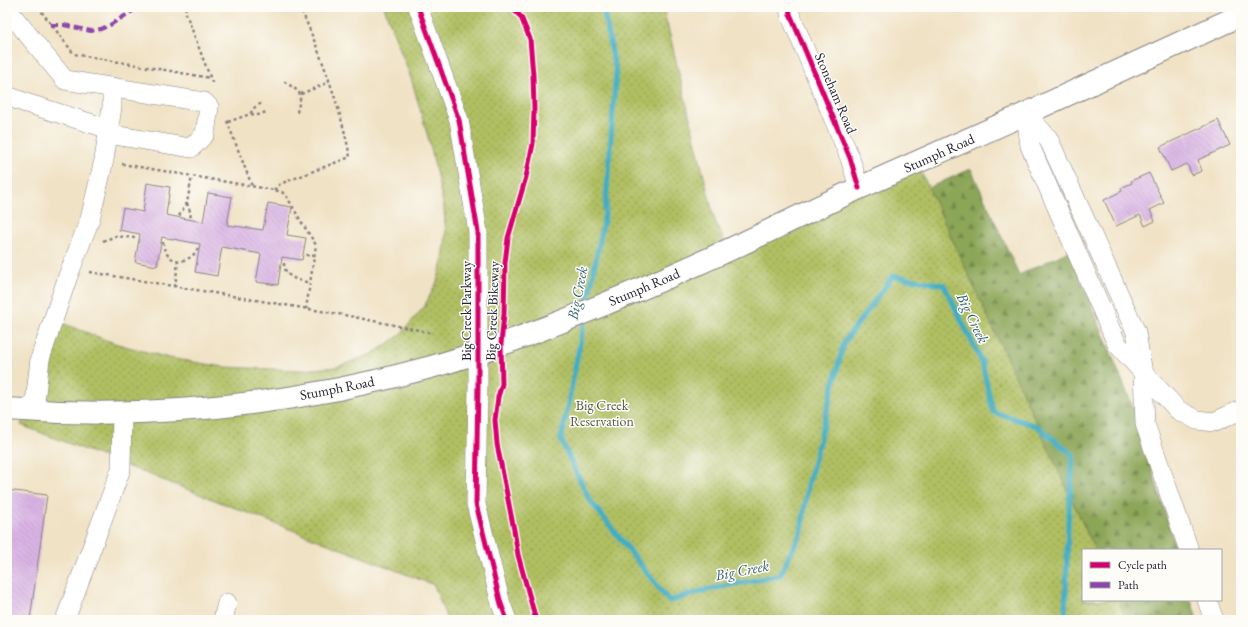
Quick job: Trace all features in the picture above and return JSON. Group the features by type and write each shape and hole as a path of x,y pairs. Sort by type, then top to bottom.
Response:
{"main road":[{"name":"Stumph Road","path":"7,409 122,413 233,406 287,398 386,379 478,352 530,334 617,299 700,263 859,188 1026,114 1241,15"}],"street":[{"name":"Big Creek Parkway","path":"418,7 459,120 478,232 476,504 501,604 507,620"},
{"name":"Stoneham Road","path":"789,7 790,14 850,158 859,188"},
{"path":"7,9 65,80 204,102 209,107 205,134 191,148 109,132 7,96"},
{"path":"34,411 40,360 90,220 109,132 112,107 112,87"},
{"path":"1026,114 1048,138 1136,332 1144,373 1145,424 1189,549"},
{"path":"1144,373 1178,410 1197,420 1214,422 1241,410"},
{"path":"65,620 121,469 122,413"},
{"path":"1207,601 1214,620"}],"path":[{"path":"38,7 74,54 210,78"},
{"path":"274,190 280,184 350,157 339,110 300,7"},
{"path":"284,82 300,94 301,97 296,113"},
{"path":"300,94 329,82"},
{"path":"250,114 258,104 262,103"},
{"path":"228,122 250,114 258,115 266,112"},
{"path":"116,163 282,192 287,197 302,223 315,241 316,245 306,308"},
{"path":"179,216 187,203 192,176"},
{"path":"187,203 191,214 190,218"},
{"path":"84,237 98,242 116,236 135,238"},
{"path":"163,242 166,253 169,257 178,261 189,259 196,253 198,248"},
{"path":"306,255 314,256"},
{"path":"175,287 178,261"},
{"path":"284,263 286,271 293,278 310,283"},
{"path":"72,267 85,271 175,287 306,308 433,333"}],"green space":[{"name":"Big Creek Reservation","path":"384,7 663,7 714,218 728,250 917,163 1095,549 1082,549 1082,601 1118,601 1127,620 447,620 434,585 21,425 62,323 114,343 169,358 224,367 299,370 337,367 372,354 399,336 424,307 437,282 443,259 446,236 444,208 430,144 412,81"},
{"path":"971,169 1019,275 1069,251 1135,412 1176,549 1082,549 1082,601 1191,601 1197,620 518,620 928,188"}],"building":[{"path":"1218,120 1230,145 1198,160 1202,171 1192,175 1187,164 1171,171 1160,147"},
{"path":"1149,173 1164,203 1150,210 1155,221 1145,226 1140,215 1116,226 1104,200 1122,191 1121,188 1132,183 1131,181"},
{"path":"147,183 170,187 166,215 203,222 208,193 232,197 227,225 263,230 268,203 292,207 287,235 306,238 302,260 282,257 278,285 256,282 261,254 222,247 217,276 195,272 200,244 162,237 157,266 135,262 140,234 119,230 123,208 143,212"},
{"path":"7,490 47,495 30,620 7,620"}],"waterway":[{"name":"Big Creek","path":"587,305 605,214 616,72 603,7"},
{"name":"Big Creek","path":"585,317 561,440 589,499 669,601 706,590 780,575 801,532 808,486 844,342 893,276 944,285 982,362 993,412 1037,426 1073,455 1068,524 1065,620"}],"marked path":[{"path":"51,25 64,25 91,31 101,29 139,7"}],"cycle path":[{"name":"Big Creek Bikeway","path":"418,7 459,120 478,232 476,504 501,604 507,620"},
{"name":"Big Creek Bikeway","path":"511,7 521,17 530,39 534,109 533,144 526,177 508,238 505,263 504,314 501,344 502,384 498,397 495,420 497,444 518,555 536,620"},
{"path":"789,7 790,14 850,158 859,188"}]}
